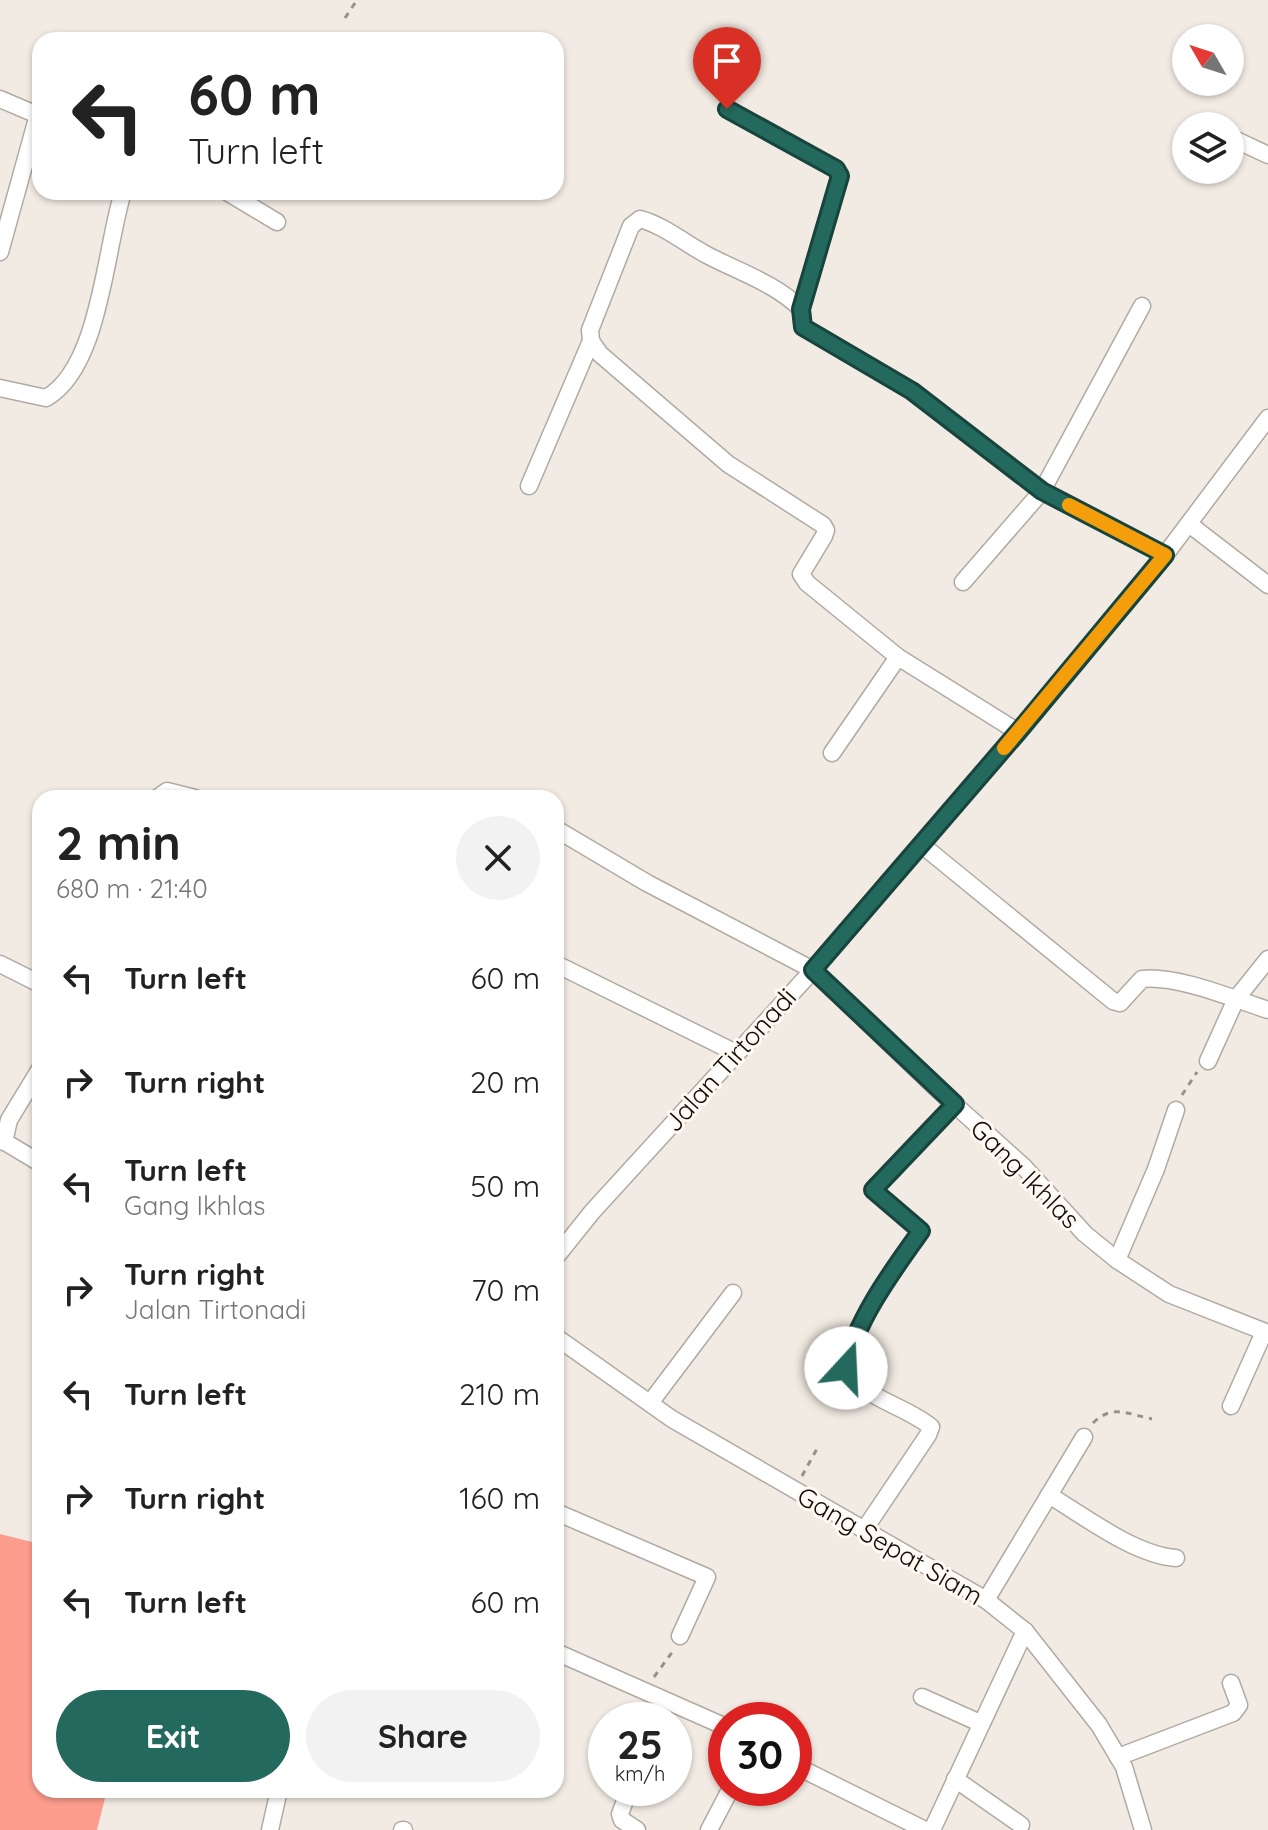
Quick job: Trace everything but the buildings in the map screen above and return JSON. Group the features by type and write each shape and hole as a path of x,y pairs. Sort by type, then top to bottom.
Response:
{"street":[{"path":"0,99 32,113"},
{"path":"727,109 836,169 840,176 801,309 803,327 912,391 1042,491 1165,555"},
{"path":"0,252 32,140"},
{"path":"1244,144 1268,155"},
{"path":"0,388 46,398 60,391 91,333 120,200"},
{"path":"240,200 277,222"},
{"path":"529,486 591,341 590,330 631,226 640,219 655,223 708,256 774,287 801,309"},
{"path":"963,582 1042,491 1142,306"},
{"path":"591,341 612,364 728,464 823,525 826,530 824,536 801,574 803,579 898,657 1018,732"},
{"name":"Jalan Tirtonadi","path":"564,1247 592,1212 813,970 1018,732 1165,555 1268,418"},
{"path":"1189,524 1268,585"},
{"path":"832,753 898,657"},
{"name":"Gang Ikhlas","path":"564,834 647,883 813,970 1023,1166 1085,1234 1117,1260 1169,1294 1266,1333"},
{"path":"922,845 1113,1001 1120,1003 1142,979 1153,978 1268,1010"},
{"path":"1208,1061 1236,999 1268,959"},
{"path":"0,964 32,980"},
{"path":"564,968 736,1053"},
{"path":"32,1082 9,1120 2,1140 32,1158"},
{"path":"864,1530 931,1427 857,1383 846,1368 860,1328 921,1231 873,1190 955,1104"},
{"path":"1117,1260 1156,1169 1176,1110"},
{"path":"650,1403 733,1293"},
{"path":"1231,1406 1266,1333"},
{"name":"Gang Sepat Siam","path":"564,1343 672,1419 986,1600 1025,1631 1099,1725 1124,1767 1143,1830"},
{"path":"986,1600 1084,1437"},
{"path":"1049,1495 1160,1557 1176,1558"},
{"path":"564,1515 707,1577 680,1636"},
{"path":"932,1830 1025,1631"},
{"path":"564,1656 708,1719"},
{"path":"1118,1757 1233,1713 1239,1705 1231,1683"},
{"path":"922,1697 980,1723"},
{"path":"812,1774 925,1830"},
{"path":"955,1779 1021,1825"},
{"path":"270,1830 277,1798"},
{"path":"623,1806 620,1814 622,1820 637,1830"},
{"path":"709,1830 722,1806"}],"path":[{"path":"345,18 357,0"},
{"path":"1176,1110 1189,1082 1208,1061"},
{"path":"1084,1437 1093,1423 1110,1411 1152,1419"},
{"path":"794,1490 819,1445"},
{"path":"644,1691 680,1636"}],"shaded area":[{"path":"0,1534 32,1542 32,1798 105,1798 97,1830 0,1830"}],"slow traffic":[{"path":"1004,748 1165,555 1069,505"}],"route":[{"path":"727,109 836,169 840,176 801,309 803,327 912,391 1042,491 1165,555 813,970 955,1104 873,1190 921,1231 860,1328 846,1368"}]}
